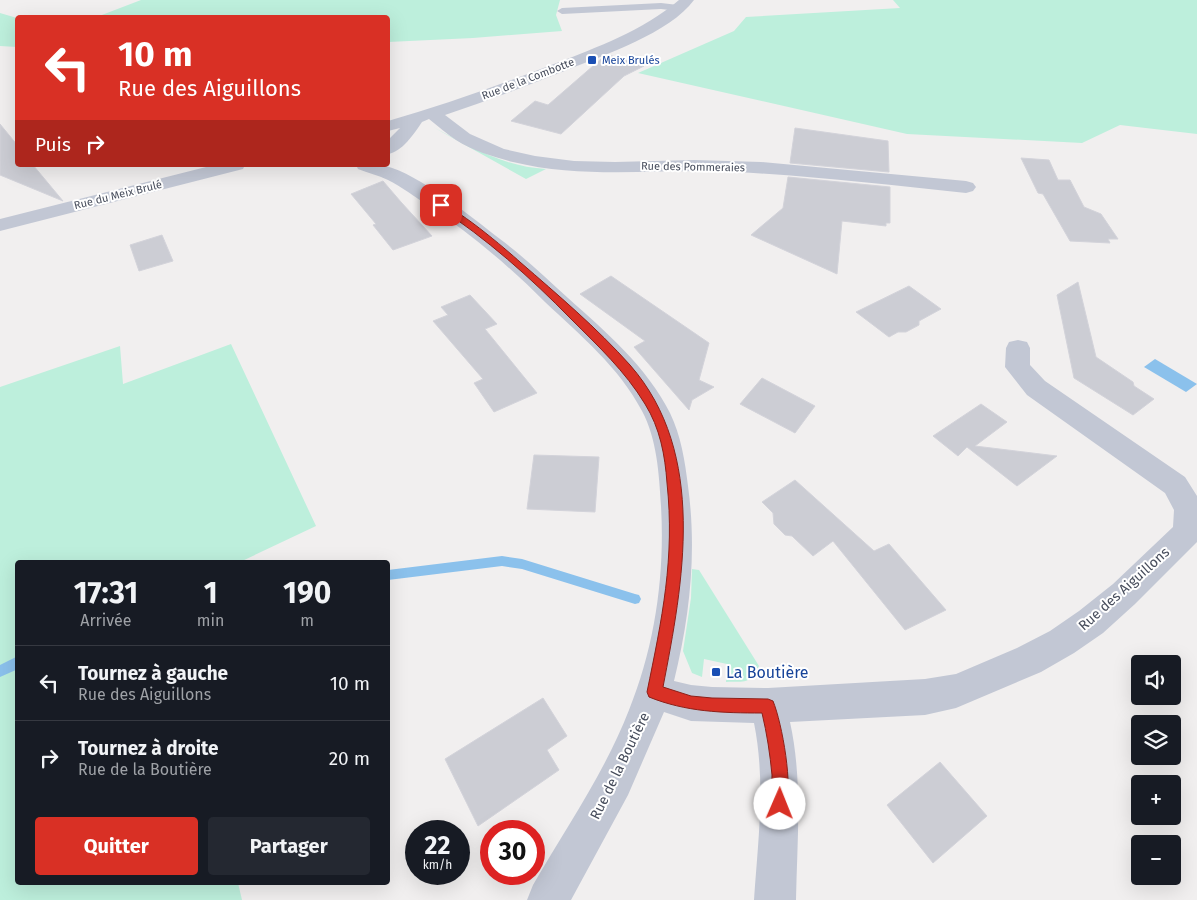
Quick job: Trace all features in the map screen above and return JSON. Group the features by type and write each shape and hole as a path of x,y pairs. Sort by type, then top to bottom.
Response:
{"street":[{"name":"Rue de la Combotte","path":"390,126 414,120 494,93 628,39 651,28 683,4"},
{"name":"Rue des Pommeraies","path":"433,114 450,129 470,141 495,152 554,164 597,167 739,166 966,187"},
{"name":"Rue de la Boutière","path":"390,154 414,120"},
{"name":"Rue du Meix Brulé","path":"0,226 228,167"},
{"name":"Rue de la Boutière","path":"387,167 462,219 551,293 627,369 645,393 665,434 677,514 677,558 672,607 654,692 635,740 600,809 548,900"},
{"name":"Rue des Aiguillons","path":"654,692 691,703 768,706 925,697 956,691 1029,660 1062,642 1091,622 1124,594 1187,532 1189,509 1175,485 1036,388 1017,367 1018,348"},
{"path":"768,706 777,747 780,785 775,900"}],"lane":[{"path":"562,11 683,4"}],"green space":[{"path":"141,0 560,0 556,15 562,31 390,42 390,15 102,15"},
{"path":"893,0 1197,0 1197,134 1120,125 1082,143 907,134 638,73 734,31 746,17 900,8"},
{"path":"0,13 15,17 15,47 0,46"},
{"path":"433,127 501,160 546,169 526,179"},
{"path":"231,344 316,526 244,560 15,560 15,885 238,885 242,900 0,900 0,387 120,346 123,384"},
{"path":"692,569 699,570 759,666 746,681 726,682 727,664 704,659 702,677 692,673 683,651 691,598"}],"water":[{"path":"1155,359 1197,384 1186,392 1144,367"}],"building":[{"path":"609,55 644,66 624,76 561,134 511,121 535,101 548,105 601,59"},
{"path":"0,124 15,142 15,167 35,167 63,201 0,175"},
{"path":"795,128 888,141 889,172 790,163"},
{"path":"1021,158 1049,160 1058,180 1070,180 1084,207 1101,214 1118,239 1108,239 1110,243 1070,241 1043,194 1038,193"},
{"path":"788,177 890,187 890,223 886,223 886,226 842,221 837,274 751,235 783,208"},
{"path":"383,181 432,236 393,250 373,225 376,224 351,194"},
{"path":"162,235 173,261 139,271 130,245"},
{"path":"611,276 709,343 699,380 714,387 692,400 689,410 634,347 645,341 580,294"},
{"path":"1078,282 1096,357 1154,399 1133,415 1074,378 1057,295"},
{"path":"909,286 941,309 919,321 919,325 906,332 898,332 889,337 856,312"},
{"path":"470,295 497,324 485,329 537,393 494,412 474,383 483,379 433,321 448,315 441,307"},
{"path":"762,378 815,406 795,433 740,404"},
{"path":"981,404 1007,422 975,446 1057,456 1017,486 967,447 958,456 933,436"},
{"path":"534,455 599,457 595,512 527,509"},
{"path":"795,480 874,551 889,544 946,610 905,630 833,541 813,556 792,536 785,535 774,524 773,513 762,502"},
{"path":"543,698 567,736 547,750 559,770 487,820 480,820 478,826 445,759"},
{"path":"940,762 987,816 933,863 887,805"}],"waterway":[{"path":"390,575 502,561 522,564 635,599"},
{"path":"0,671 15,664"}],"place":[{"name":"Meix Brulés","path":"592,60"},
{"name":"La Boutière","path":"716,672"}],"route":[{"path":"441,205 514,260 551,293 627,369 645,393 665,434 677,514 677,558 672,607 654,692 691,703 768,706 777,747 780,804"}]}
